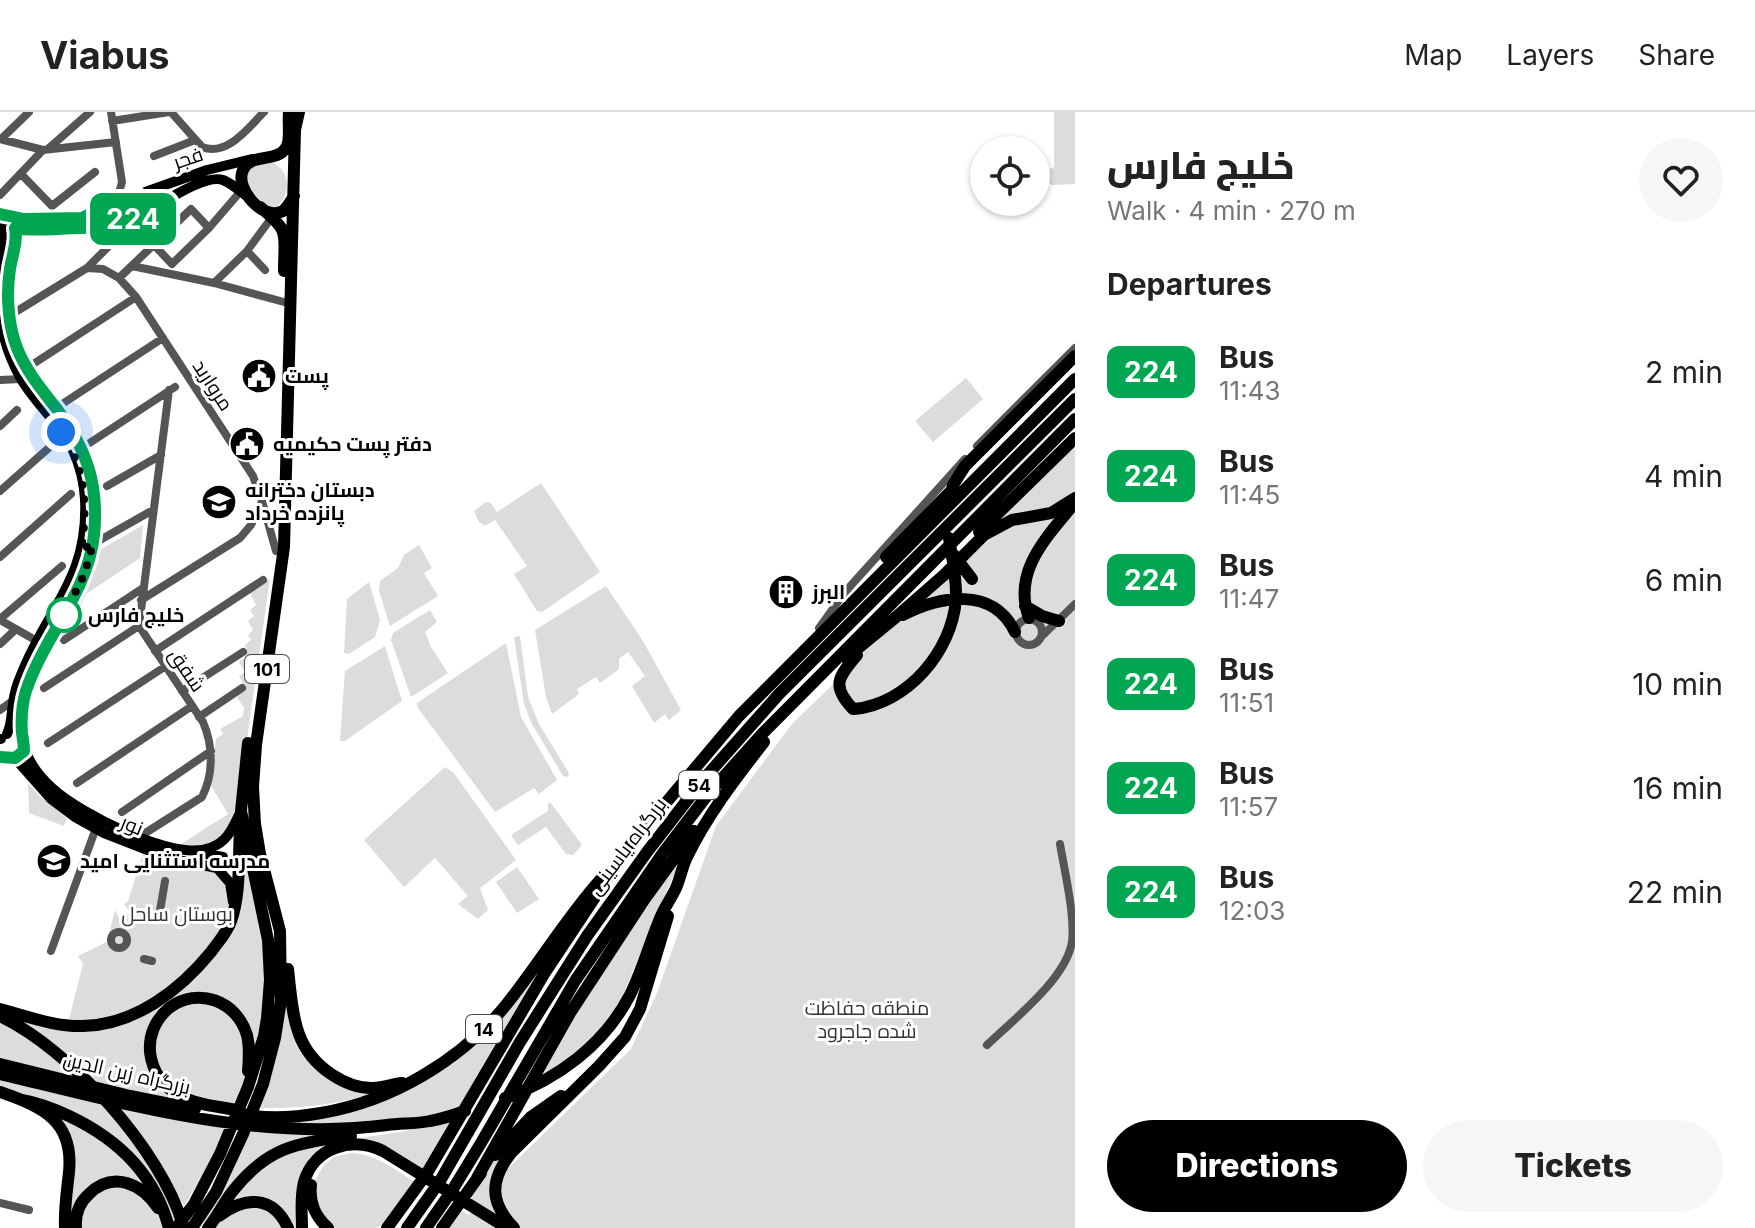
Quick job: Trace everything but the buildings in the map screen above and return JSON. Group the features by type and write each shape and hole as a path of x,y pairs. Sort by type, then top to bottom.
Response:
{"highway":[{"path":"272,217 250,200 241,180 244,167 252,159 278,155 284,151 288,143 289,112"},
{"name":"101","path":"203,1224 263,1084 281,1000 280,931 260,854 253,787 256,745 284,547 295,130 299,112"},
{"path":"250,200 272,213 282,211 294,190 288,167 267,157"},
{"name":"101","path":"171,1227 194,1204 220,1154 248,1087 267,1018 270,959 241,811 278,541 284,232 272,217"},
{"path":"873,636 843,671 839,681 842,696 854,709 887,701 906,689 939,651 948,633 956,597 947,517 953,485 965,466 1075,356"},
{"path":"387,1227 427,1173 544,974 627,849 739,716 1075,379"},
{"name":"بزرگراه یاسینی","path":"407,1228 440,1181 520,1042 587,936 702,781 779,694 1075,399"},
{"path":"783,672 819,628 909,532 1018,426 1035,419 1058,421 1075,435 905,609"},
{"name":"بزرگراه یاسینی","path":"426,1228 453,1189 556,1012 663,853 709,793 793,702 1075,419"},
{"path":"793,702 890,623 989,532 1012,520 1051,513 1075,500"},
{"path":"1059,621 1027,612 1025,585 1033,557 1075,500"},
{"path":"951,552 972,579"},
{"path":"890,623 923,607 971,599 994,607 1006,617 1015,632"},
{"name":"14","path":"217,1114 357,1128 430,1121 494,1102 541,1083 570,1066 613,1021 631,992 660,917 695,842 734,780 793,702"},
{"path":"477,1178 562,1026 669,865 734,780"},
{"path":"0,1009 81,1027 130,1015 176,989 194,973 228,928 237,891 241,811"},
{"name":"14","path":"217,1114 236,1110 274,1122 365,1103 387,1095 455,1054 504,1007 585,896 627,849"},
{"path":"514,1228 496,1197 496,1179 502,1165 613,1052 634,1023 676,887"},
{"path":"280,931 287,957 295,1026 304,1047 317,1064 349,1084 372,1089 413,1080"},
{"path":"217,1114 179,1096 164,1084 154,1070 150,1055 151,1036 159,1019 173,1006 191,998 209,998 221,1002 235,1013 244,1026 248,1042 248,1087"},
{"path":"0,1016 51,1047 116,1111 155,1167 184,1228"},
{"name":"بزرگراه زین الدین","path":"0,1064 217,1114"},
{"name":"بزرگراه زین الدین","path":"0,1074 139,1108 217,1114"},
{"path":"442,1228 502,1146 531,1117 578,1087"},
{"path":"0,1092 59,1111 115,1143 136,1163 152,1186 171,1227"},
{"path":"22,1100 54,1120 67,1139 70,1163 65,1228"},
{"path":"203,1224 241,1181 262,1161 278,1152 305,1143 408,1128 430,1121"},
{"path":"302,1228 303,1189 309,1170 323,1154 336,1147 354,1143 375,1147 418,1178"},
{"path":"328,1228 317,1217 310,1194 313,1179 322,1164 335,1155 351,1150 369,1153 388,1162 507,1228"},
{"path":"76,1228 77,1211 86,1196 104,1183 118,1181 145,1192 171,1227"},
{"path":"203,1224 234,1206 251,1201 275,1210 288,1228"},
{"path":"469,1209 495,1228"}],"main road":[{"name":"فجر","path":"0,214 24,219 82,218 117,200 207,170 252,159"},
{"name":"فجر","path":"0,225 49,230 119,225 211,179 220,179 250,200"},
{"path":"137,195 143,200 142,214"},
{"path":"5,757 22,754 22,710 28,686 84,575 93,544 95,510 89,464 81,444 56,408 8,351 5,315 9,271 17,237 15,228"},
{"path":"0,231 5,239 0,282"},
{"path":"2,738 11,724 14,694 25,666 65,593 81,550 85,509 84,488 72,447 27,374"},
{"path":"81,550 93,544"},
{"path":"2,738 16,734 23,743"},
{"name":"نور","path":"5,757 19,763 51,799 96,828 137,842 223,857 222,866 217,868 168,858 137,842 64,798 37,772 23,743"},
{"path":"186,851 204,850 219,844 230,833 241,811"},
{"path":"217,868 230,883 234,910"}],"street":[{"path":"0,139 29,112"},
{"path":"0,195 90,112"},
{"path":"117,200 122,182 111,117 170,112 207,150 235,141 264,112"},
{"path":"0,139 46,150 116,142"},
{"path":"154,156 195,140"},
{"path":"21,174 52,206 95,172"},
{"path":"122,182 137,195"},
{"path":"154,245 172,264 209,228 250,200"},
{"path":"87,268 103,269 119,278 191,209 209,228"},
{"path":"5,315 87,268 142,214"},
{"path":"214,283 247,251 272,217"},
{"path":"101,253 108,243 102,228"},
{"path":"247,251 265,270"},
{"path":"132,266 284,302"},
{"name":"مروارید","path":"119,278 136,297 253,476 276,551"},
{"path":"0,380 27,374 136,297"},
{"path":"56,408 163,338"},
{"path":"819,628 845,592 948,477 1075,348"},
{"path":"44,688 139,626 172,388 88,444"},
{"path":"0,426 17,410"},
{"path":"0,491 51,446"},
{"path":"107,486 161,455"},
{"path":"0,557 71,494"},
{"path":"141,600 240,538 251,525 262,501"},
{"path":"93,544 153,510"},
{"path":"37,641 0,620 62,566"},
{"path":"155,651 263,580"},
{"path":"64,640 143,588"},
{"path":"1041,637 1040,624 1027,612 1015,632 1020,642 1027,645 1036,643 1075,604"},
{"path":"1059,621 1075,611"},
{"name":"شفق","path":"137,842 202,797 207,788 211,751 209,736 199,717 139,626"},
{"path":"0,644 16,629"},
{"path":"182,691 243,652"},
{"path":"48,743 166,666"},
{"path":"199,717 242,688"},
{"path":"0,710 11,702"},
{"path":"77,783 192,706"},
{"path":"122,812 211,751"},
{"path":"51,951 96,828"},
{"path":"987,1045 1056,978 1066,961 1072,923 1060,844"},
{"path":"159,917 165,881"},
{"path":"0,1203 29,1210"}],"green space":[{"path":"1054,112 1075,112 1075,184 1050,184 1050,169 1054,168"},
{"path":"272,162 285,175 287,187 284,198 271,210 250,194 245,171 256,163"},
{"path":"966,378 983,399 933,442 915,421"},
{"name":"منطقه حفاظت شده جاجرود","path":"1075,441 1075,1228 449,1228 462,1211 469,1215 475,1207 468,1203 494,1160 514,1136 494,1182 631,1049 657,993 716,826 792,724"},
{"path":"541,483 600,572 542,612 537,611 514,574 527,566 495,520 485,526 479,522 474,511 486,502 491,503 497,512"},
{"path":"143,525 140,558 86,594 64,640 61,632 82,591 96,552"},
{"path":"419,545 432,568 424,573 438,596 390,626 379,591 380,581 398,568 404,555"},
{"path":"270,579 237,809 230,830 209,847 178,846 228,814 210,784 216,739 223,734 220,729 243,716 244,708 237,697 243,683 239,676 245,672 239,662 246,657 245,645 251,640 248,635 253,630 248,621 254,616 250,610 256,605 250,593"},
{"path":"369,582 380,620 375,637 349,654 344,653 347,599"},
{"path":"606,586 643,641 681,710 669,720 665,714 654,723 632,686 645,676 628,652 619,659 619,669 600,683 596,677 577,689 579,694 552,714 546,697 535,630"},
{"path":"430,610 437,622 425,632 448,673 411,697 391,640 393,633"},
{"path":"520,636 528,697 539,724 569,773 568,777 563,776 532,724 524,704 514,637"},
{"path":"506,643 521,717 557,780 539,794 534,788 495,812 417,703"},
{"path":"385,646 402,701 345,741 340,741 345,671"},
{"path":"445,767 453,772 516,860 480,888 488,910 478,919 458,904 468,896 435,858 404,887 364,840"},
{"path":"28,783 67,818 64,826 29,813"},
{"path":"550,802 582,845 573,855 566,854 546,827 518,845 511,835 548,811"},
{"path":"242,832 263,935 265,992 256,1049 251,1049 222,1001 169,1006 148,1059 183,1100 95,1084 11,1017 53,1025 136,1016 226,936"},
{"name":"بوستان ساحل","path":"143,854 181,866 217,872 222,876 231,899 229,922 185,978 117,1018 68,1023 83,964 78,956 107,942 115,910 120,919 130,912 124,904 128,901"},
{"path":"685,854 620,1002 593,1039 559,1066 534,1080 608,959"},
{"path":"517,867 539,899 517,913 496,882"},
{"path":"593,893 459,1109 426,1117 318,1127 275,1120 336,1115 367,1108 412,1089 455,1062 480,1040"},
{"path":"285,1000 313,1064 383,1090 322,1105 260,1108"},
{"path":"211,1001 240,1023 246,1067 244,1082 233,1109 196,1101 158,1073 153,1034 175,1006"},
{"path":"0,1020 19,1029 83,1081 0,1061"},
{"path":"0,1077 105,1103 160,1182 175,1219 173,1222 127,1148 0,1088"},
{"path":"115,1106 225,1127 209,1164 184,1206 164,1172"},
{"path":"54,1117 77,1122 134,1166 146,1191 107,1181 67,1228 72,1169"},
{"path":"452,1121 422,1173 358,1141 313,1160 300,1228 290,1228 271,1204 224,1211 243,1184 269,1160 318,1144"},
{"path":"251,1129 335,1136 284,1146 205,1223 203,1221"},
{"path":"351,1153 377,1160 416,1183 385,1223 376,1228 332,1228 317,1212 313,1184 324,1165 334,1157"},
{"path":"125,1184 157,1209 166,1228 77,1228 78,1215 96,1189"},
{"path":"262,1205 286,1228 213,1228 229,1211"}],"bus line":[{"name":"224","path":"0,214 24,219 82,218 117,200 137,195 146,204 147,210 138,218 102,228 15,228 17,237 9,271 9,316 17,347 32,376 81,444 89,464 95,510 93,544 84,575 25,694 21,725 24,751 15,758 0,757"}],"place":[{"name":"پست","path":"259,376"},
{"name":"دفتر پست حکیمیه","path":"247,444"},
{"name":"دبستان دخترانه پانزده خرداد","path":"219,502"},
{"name":"البرز","path":"786,592"},
{"name":"خلیج فارس","path":"64,615"},
{"name":"مدرسه استثنایی امید","path":"54,861"}],"route":[{"path":"61,432 72,447 84,488 85,530 81,550 93,544 84,575 64,615"}]}
